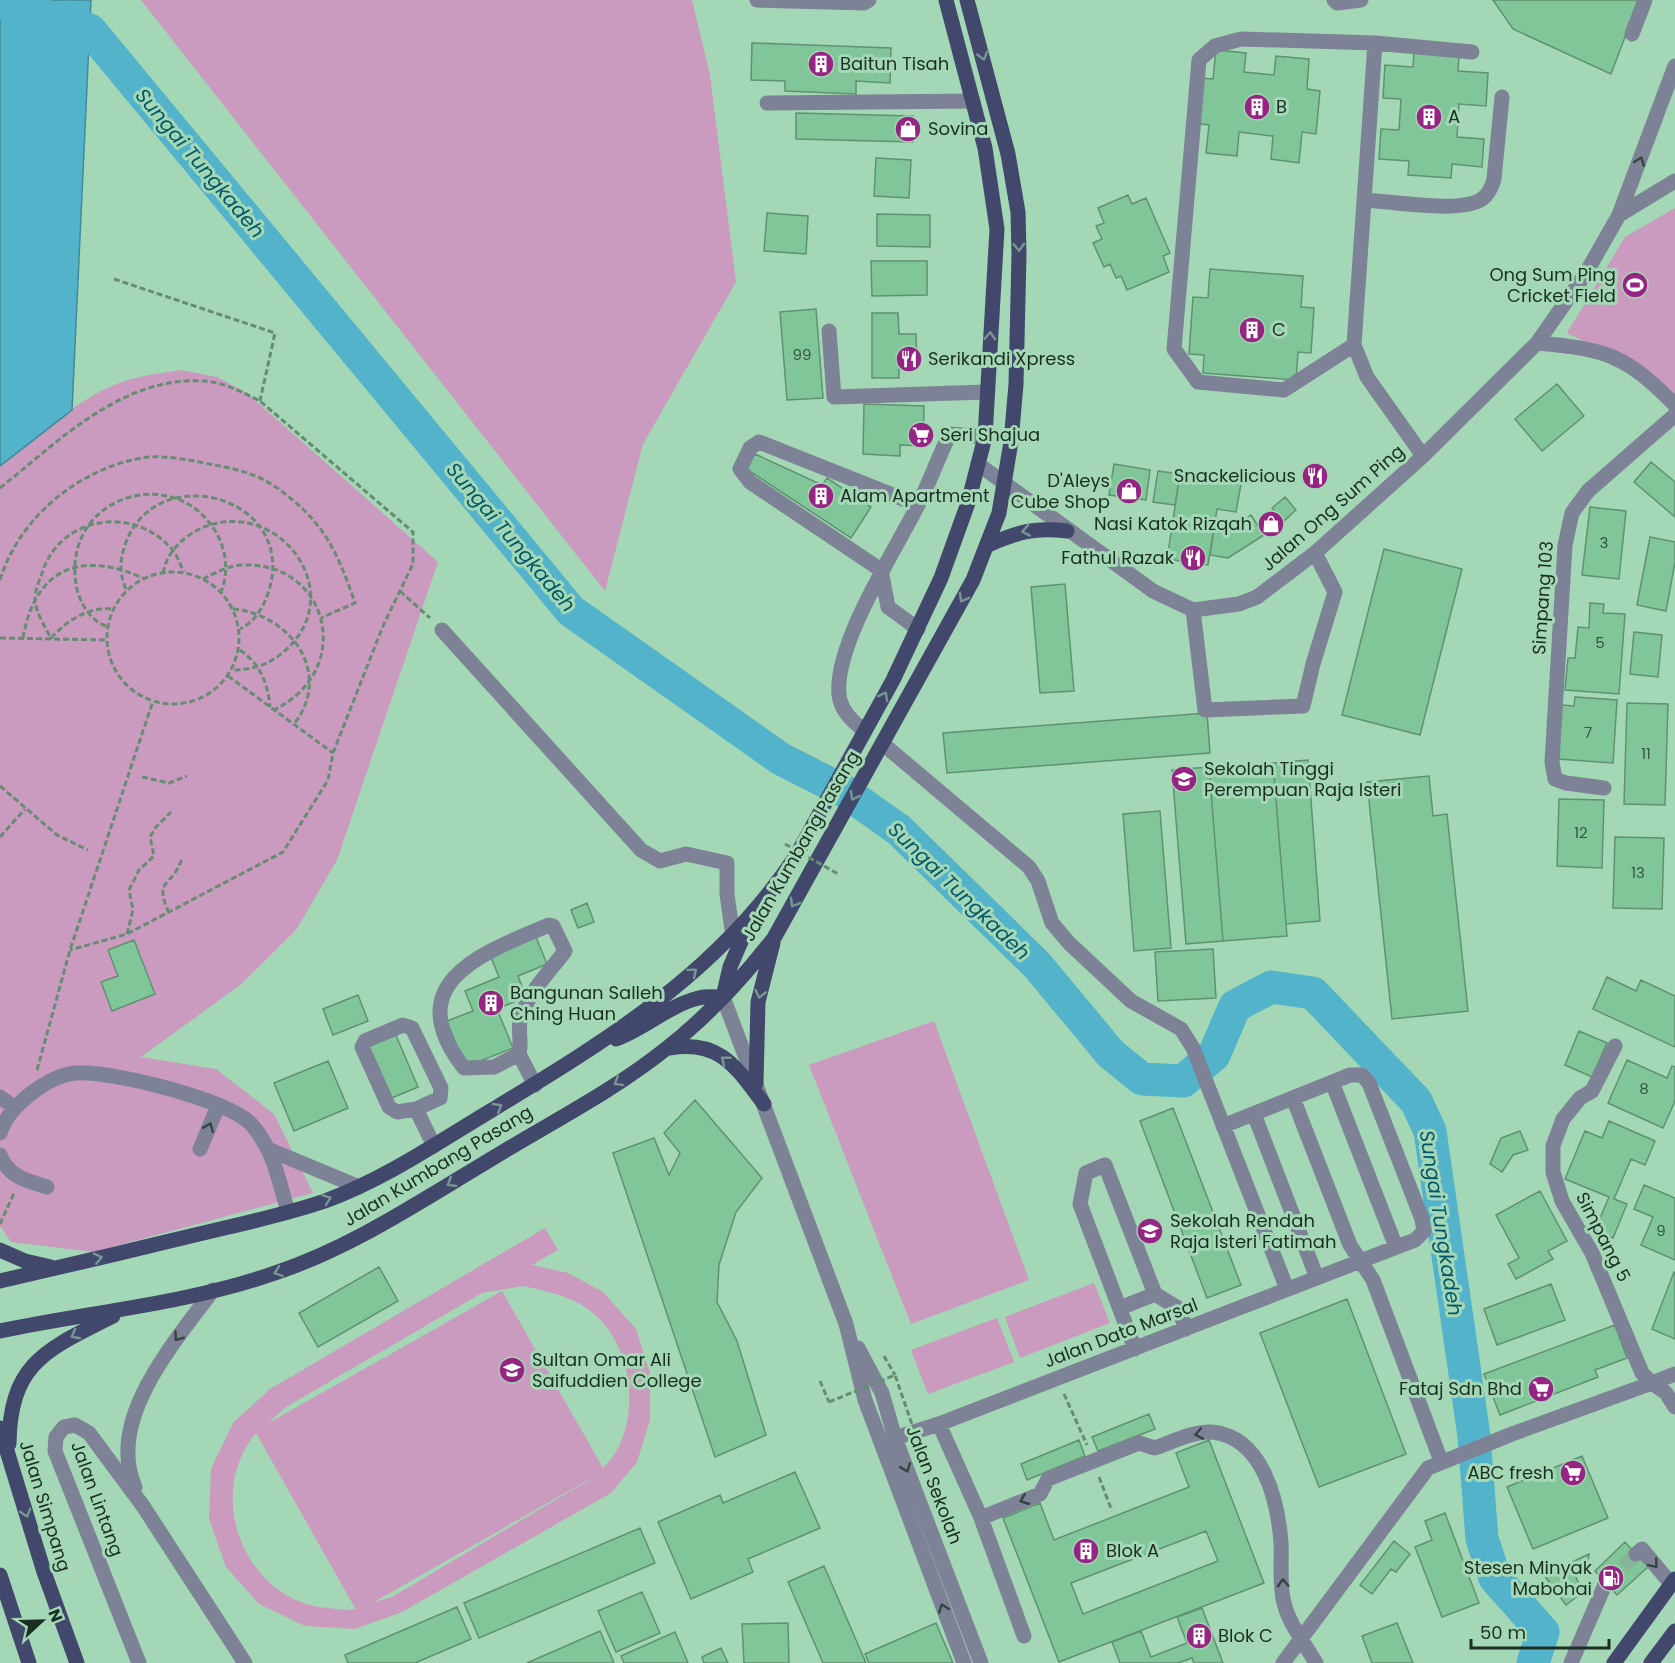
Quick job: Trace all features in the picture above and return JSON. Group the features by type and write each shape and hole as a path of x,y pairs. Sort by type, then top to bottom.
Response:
{"main road":[{"name":"Jalan Kumbang Pasang","path":"0,1281 288,1212 359,1187 434,1146 598,1047 662,998 733,937 753,915 796,856 918,630 955,542 985,437 997,229 986,148 946,0"},
{"name":"Jalan Kumbang Pasang","path":"0,1331 127,1309 213,1290 273,1274 320,1257 361,1236 619,1081 666,1049 723,997 774,938 973,580 988,545 1004,484 1016,384 1018,212 1008,154 967,0"},
{"path":"988,545 1021,531 1043,528 1067,531"},
{"path":"598,1047 636,1032 687,1002 701,997 723,997 730,967 753,915"},
{"path":"756,1083 758,1002 774,938"},
{"path":"666,1049 691,1044 726,1059 764,1104"},
{"path":"0,1250 25,1261 57,1268"},
{"path":"9,1457 9,1419 26,1373 43,1353 127,1309"},
{"name":"Jalan Simpang","path":"0,1428 44,1572 76,1663"},
{"path":"0,1575 29,1663"},
{"path":"1614,1663 1673,1582"},
{"path":"1651,1663 1675,1631"}],"street":[{"path":"757,0 864,3 869,0"},
{"path":"1334,0 1337,3 1361,0"},
{"path":"1632,34 1645,0"},
{"path":"1354,345 1284,390 1198,382 1174,350 1199,60 1215,46 1241,39 1375,43 1472,52"},
{"path":"1375,43 1354,345 1367,377 1423,456"},
{"name":"Jalan Ong Sum Ping","path":"978,464 1067,531 1153,591 1193,610 1217,609 1257,597 1315,553 1423,456 1537,343 1586,273 1619,215 1675,66"},
{"path":"1364,200 1458,206 1482,199 1491,189 1494,179 1502,97"},
{"path":"767,103 973,101"},
{"path":"1619,215 1675,181"},
{"path":"829,331 834,397 986,392"},
{"path":"1537,343 1579,347 1617,357 1650,379 1675,405"},
{"name":"Simpang 103","path":"1604,788 1566,783 1555,779 1552,762 1565,545 1572,513 1588,490 1675,415"},
{"path":"865,730 850,720 839,696 842,662 881,570 918,506 950,434 985,437"},
{"path":"918,506 759,442 750,448 740,469 750,482 881,570 888,607 918,630"},
{"path":"1193,610 1205,710 1303,706 1312,664 1335,592 1315,553"},
{"path":"442,630 641,850 660,861 686,854 727,863 727,894 733,937"},
{"path":"883,744 1029,867 1038,880 1052,923 1069,943 1131,1001 1181,1029 1193,1048 1287,1289"},
{"path":"519,1054 494,1067 464,1068 447,1043 441,1028 439,1009 451,982 469,963 485,951 549,925 553,926 565,951 525,1007 520,1025 519,1054 535,1084"},
{"name":"Jalan Sekolah","path":"723,997 846,1324 865,1400 964,1663"},
{"path":"403,1025 412,1028 442,1093 440,1098 416,1109 397,1112 389,1107 362,1047 365,1041 403,1025"},
{"name":"Simpang 5","path":"1615,1046 1592,1091 1580,1098 1563,1119 1553,1146 1553,1172 1562,1201 1592,1253 1642,1373 1666,1393 1675,1407"},
{"path":"0,1133 14,1107 44,1086 74,1073 153,1083 218,1106 251,1123 270,1150 288,1212"},
{"name":"Jalan Dato Marsal","path":"894,1438 939,1424 1415,1240 1424,1231 1422,1219 1369,1083 1362,1075 1350,1075 1332,1082"},
{"path":"1223,1126 1332,1082 1396,1247"},
{"path":"0,1097 14,1107"},
{"path":"1293,1098 1350,1245 1373,1280 1440,1461"},
{"path":"200,1149 218,1106"},
{"path":"416,1109 434,1146"},
{"path":"1254,1114 1317,1278"},
{"path":"270,1150 359,1187"},
{"path":"0,1155 4,1165 14,1176 47,1187"},
{"path":"1135,1348 1080,1204 1086,1173 1105,1165 1155,1294 1178,1308 1186,1329"},
{"name":"Jalan Lintang","path":"143,1506 130,1476 128,1453 139,1401 165,1355 213,1290"},
{"path":"1120,1308 1155,1294"},
{"name":"Jalan Sekolah","path":"846,1324 882,1392 894,1438 981,1663"},
{"path":"1283,1663 1418,1479 1440,1461 1675,1374"},
{"path":"939,1424 981,1518 1024,1636"},
{"name":"Jalan Lintang","path":"139,1663 56,1451 56,1437 64,1427 75,1425 89,1433 143,1506 245,1663"},
{"path":"981,1518 1040,1494 1048,1479 1139,1443 1155,1449 1197,1433 1225,1435 1242,1445 1257,1460 1266,1476 1276,1509 1283,1601 1316,1663"},
{"path":"1636,1554 1641,1549 1673,1582"},
{"path":"1571,1663 1606,1582"}],"path":[{"path":"114,279 274,333 260,401"},
{"path":"0,488 107,405 157,386 181,381 206,381 241,391 260,401 413,532 415,547 413,564 383,626 333,753 328,780 283,852 169,914 127,934 70,950"},
{"path":"0,580 17,543 28,528 39,514 71,487 88,477 143,458 197,461 252,472 289,496 325,532 339,556 356,603 321,618"},
{"path":"106,626 98,623 88,612 76,586 74,568 80,539 86,526 106,507 126,497 149,494 172,498 195,508 212,524 223,546 226,568 221,592"},
{"path":"126,589 120,568 128,538 135,524 148,511 172,498 207,495 230,502 247,513 265,536 273,569 271,587 258,614 249,624 240,629"},
{"path":"51,638 34,600 45,562 61,540 86,526 104,520 135,524 156,534 173,550 184,572"},
{"path":"163,573 173,550 198,530 224,521 255,523 288,542 298,555 308,578 310,596 303,629 283,653 258,667 232,670"},
{"path":"23,638 27,615 43,585 74,568 89,564 120,568 143,578"},
{"path":"203,579 226,568 242,565 273,569 294,580 310,596 321,618 324,640 321,664 308,687 298,696 274,710"},
{"path":"184,572 203,579 221,592 233,609 240,629 240,650 228,676 212,691 189,702 166,706 140,696 122,681 110,662 105,640 106,626 111,609 126,589 143,578 163,573 184,572"},
{"path":"400,591 442,630"},
{"path":"51,638 64,624 88,612 111,609"},
{"path":"233,609 258,614 273,621 296,640 309,674 306,700 294,724"},
{"path":"0,638 105,640"},
{"path":"240,650 258,667 268,688 270,707"},
{"path":"228,676 333,753"},
{"path":"44,1086 36,1068 70,950 153,701"},
{"path":"142,777 169,783 187,776"},
{"path":"0,786 57,835 88,850"},
{"path":"0,837 25,809"},
{"path":"127,934 133,910 129,890 139,870 154,856 150,837 156,827 171,812"},
{"path":"785,844 840,875"},
{"path":"169,914 161,895 162,890 165,883 175,876 182,858"},
{"path":"0,1224 21,1179"},
{"path":"884,1356 895,1375 939,1500"},
{"path":"820,1382 829,1402 895,1375"}],"shaded area":[{"path":"141,0 692,0 710,75 736,282 643,444 605,591"},
{"name":"Ong Sum Ping Cricket Field","path":"1675,208 1675,406 1617,357 1567,333 1625,237"},
{"path":"181,370 217,377 247,393 438,562 337,860 296,930 240,985 141,1057 216,1069 274,1114 313,1193 93,1252 11,1242 0,1226 0,466 64,415 105,389 133,379"},
{"path":"934,1021 1029,1280 911,1324 809,1065"},
{"path":"545,1228 558,1250 532,1265 568,1273 603,1292 636,1329 650,1373 650,1420 637,1462 611,1493 402,1612 355,1629 305,1626 259,1604 226,1567 209,1519 211,1469 233,1423 270,1389","holes":["523,1286 565,1297 588,1309 602,1322 622,1355 627,1374 628,1413 617,1450 603,1468 502,1291 267,1424 286,1407 482,1293","256,1433 355,1609 328,1608 299,1601 275,1587 255,1567 241,1542 234,1514 233,1486 241,1458","595,1476 392,1597 374,1602"]},
{"path":"1094,1283 1110,1323 1020,1358 1005,1317"},
{"path":"997,1318 1014,1362 928,1394 911,1350"}],"water":[{"path":"0,0 91,0 72,410 0,466"}],"building":[{"path":"1493,0 1639,0 1611,74 1513,29"},
{"name":"Baitun Tisah","path":"752,43 891,48 890,83 856,81 856,94 785,91 785,81 751,80"},
{"name":"B","path":"1216,50 1246,53 1244,72 1274,75 1276,56 1309,59 1307,89 1320,91 1316,134 1302,132 1299,163 1271,159 1273,136 1239,132 1237,156 1206,153 1209,125 1195,123 1199,78 1213,79"},
{"name":"A","path":"1414,53 1459,56 1458,71 1488,73 1486,106 1459,104 1457,137 1484,139 1482,167 1452,164 1451,178 1408,175 1409,161 1379,159 1381,129 1399,130 1401,99 1383,98 1385,65 1413,67"},
{"path":"796,113 913,116 913,142 796,139"},
{"path":"876,158 911,160 909,198 874,196"},
{"path":"1128,195 1132,204 1146,198 1170,253 1163,256 1169,272 1127,290 1121,276 1116,278 1110,264 1104,267 1093,243 1102,239 1096,226 1104,223 1098,208"},
{"path":"767,213 808,216 806,254 764,251"},
{"path":"877,214 930,215 930,247 877,246"},
{"path":"871,261 927,261 927,295 872,296"},
{"name":"C","path":"1210,269 1303,276 1301,307 1314,308 1311,353 1298,352 1296,380 1203,373 1204,355 1189,354 1193,297 1208,298"},
{"path":"816,309 823,398 787,400 780,312"},
{"path":"872,313 898,313 899,334 916,334 917,364 899,364 899,378 872,378"},
{"path":"1557,384 1584,416 1542,451 1515,419"},
{"path":"864,404 924,406 923,446 900,445 900,456 863,454"},
{"name":"Alam Apartment","path":"755,454 822,485 827,478 871,507 851,538 745,468"},
{"path":"1651,462 1675,482 1675,517 1634,482"},
{"path":"1114,464 1150,470 1146,500 1109,495"},
{"path":"1158,471 1180,474 1175,505 1153,502"},
{"path":"1180,474 1241,484 1236,512 1217,509 1208,565 1167,559"},
{"path":"1285,497 1296,510 1283,522 1272,508"},
{"path":"1590,507 1626,511 1619,579 1582,575"},
{"path":"1251,515 1264,535 1228,558 1210,555 1215,524 1233,527"},
{"name":"Nasi Katok Rizqah","path":"1273,516 1278,529 1270,533 1264,520"},
{"path":"1650,537 1675,542 1675,562 1666,611 1637,605"},
{"path":"1384,549 1462,569 1420,735 1342,715"},
{"path":"1065,584 1074,691 1040,693 1031,587"},
{"path":"1590,603 1604,604 1603,613 1625,614 1619,694 1565,690 1568,658 1575,658 1578,627 1589,628"},
{"path":"1634,632 1662,635 1658,677 1630,674"},
{"path":"1575,697 1617,700 1613,763 1558,759 1562,705 1574,706"},
{"path":"1627,703 1668,704 1665,805 1624,804"},
{"path":"1207,713 1210,753 947,773 943,733"},
{"path":"1308,760 1320,921 1286,924 1273,763"},
{"path":"1273,763 1287,936 1223,941 1209,767"},
{"path":"1209,767 1223,941 1186,944 1172,770"},
{"path":"1429,776 1433,816 1447,814 1468,1011 1392,1019 1367,782"},
{"path":"1559,799 1604,800 1602,868 1557,866"},
{"path":"1160,811 1171,948 1134,951 1123,814"},
{"path":"1615,837 1664,838 1662,909 1613,908"},
{"path":"587,903 594,922 578,928 571,910"},
{"name":"Bangunan Salleh Ching Huan","path":"536,937 547,964 518,976 526,997 497,1009 513,1048 465,1067 447,1021 473,1011 465,991 499,977 490,955"},
{"path":"134,940 155,994 112,1011 101,982 118,976 108,950"},
{"path":"1213,949 1216,998 1158,1001 1155,952"},
{"path":"1607,977 1636,991 1641,980 1675,996 1675,1047 1593,1009"},
{"path":"358,995 368,1021 333,1035 323,1009"},
{"path":"1579,1031 1607,1043 1592,1077 1565,1065"},
{"path":"395,1033 418,1087 387,1100 364,1046"},
{"path":"1627,1060 1667,1078 1672,1066 1675,1067 1675,1101 1663,1128 1608,1103"},
{"path":"328,1061 348,1108 294,1131 274,1083"},
{"path":"695,1100 762,1178 736,1212 719,1265 717,1302 737,1341 766,1435 715,1457 613,1153 654,1138 669,1175 680,1153 664,1133"},
{"path":"1173,1108 1241,1285 1207,1298 1140,1121"},
{"path":"1609,1121 1655,1141 1645,1165 1631,1159 1614,1199 1627,1204 1613,1238 1595,1230 1609,1197 1565,1179 1585,1131 1602,1138"},
{"path":"1520,1131 1528,1150 1513,1155 1502,1172 1490,1164 1501,1138"},
{"path":"1644,1185 1675,1198 1675,1260 1641,1245 1653,1217 1634,1209"},
{"path":"1540,1191 1567,1241 1548,1251 1553,1259 1516,1279 1508,1264 1519,1258 1496,1215"},
{"path":"379,1267 398,1301 318,1347 299,1313"},
{"path":"1675,1273 1675,1339 1652,1329"},
{"path":"1551,1284 1565,1320 1497,1345 1484,1309"},
{"path":"1347,1299 1406,1454 1319,1487 1260,1333"},
{"path":"1615,1325 1627,1358 1595,1370 1598,1377 1500,1415 1484,1374"},
{"path":"1149,1414 1155,1429 1098,1451 1092,1437"},
{"path":"1079,1440 1085,1456 1027,1480 1021,1464"},
{"name":"Blok A","path":"1209,1440 1264,1583 1059,1662 1003,1518 1040,1503 1054,1540 1189,1487 1176,1453","holes":["1206,1531 1218,1561 1083,1614 1071,1583"]},
{"path":"1582,1456 1608,1518 1533,1549 1507,1487"},
{"path":"795,1472 820,1528 748,1559 753,1572 691,1599 658,1522 720,1495 723,1503"},
{"path":"1445,1513 1479,1603 1442,1617 1415,1547 1432,1540 1425,1521"},
{"path":"640,1528 655,1563 479,1638 464,1603"},
{"path":"1394,1541 1410,1554 1396,1572 1391,1569 1372,1594 1360,1585"},
{"path":"1625,1542 1648,1567 1617,1595 1595,1571"},
{"path":"1589,1554 1587,1569 1575,1575 1583,1592 1566,1605 1544,1575"},
{"path":"824,1566 866,1663 823,1663 788,1582"},
{"path":"642,1592 660,1633 616,1652 598,1611"},
{"path":"457,1607 471,1639 415,1663 348,1663 345,1655"},
{"name":"Blok C","path":"1202,1608 1223,1663 1194,1663 1192,1658 1178,1663 1120,1663 1112,1642 1141,1631 1151,1657 1187,1643 1177,1617"},
{"path":"788,1623 789,1663 744,1663 742,1624"},
{"path":"936,1623 953,1663 869,1663 865,1654"},
{"path":"1397,1623 1413,1663 1372,1663 1362,1636"},
{"path":"600,1631 614,1663 527,1663"},
{"path":"675,1632 688,1663 624,1663 621,1656"},
{"path":"721,1648 728,1663 704,1663 702,1657"}],"waterway":[{"name":"Sungai Tungkadeh","path":"0,2 90,30 571,611 781,759 844,791 899,830 1037,965 1111,1054 1142,1079 1183,1081 1214,1055 1235,1006 1271,987 1313,993 1416,1101 1430,1131 1474,1436 1482,1539 1495,1578 1543,1632 1533,1663"}],"tunnel":[{"path":"1606,1582 1636,1554"}],"place":[{"name":"Baitun Tisah","path":"821,64"},
{"name":"B","path":"1257,107"},
{"name":"A","path":"1429,117"},
{"name":"Sovina","path":"908,129"},
{"name":"Ong Sum Ping Cricket Field","path":"1635,285"},
{"name":"C","path":"1252,330"},
{"name":"Serikandi Xpress","path":"909,359"},
{"name":"Seri Shajua","path":"921,435"},
{"name":"Snackelicious","path":"1315,476"},
{"name":"D'Aleys Cube Shop","path":"1129,491"},
{"name":"Alam Apartment","path":"821,496"},
{"name":"Nasi Katok Rizqah","path":"1271,524"},
{"name":"Fathul Razak","path":"1193,558"},
{"name":"Sekolah Tinggi Perempuan Raja Isteri","path":"1184,779"},
{"name":"Bangunan Salleh Ching Huan","path":"491,1003"},
{"name":"Sekolah Rendah Raja Isteri Fatimah","path":"1150,1231"},
{"name":"Sultan Omar Ali Saifuddien College","path":"512,1370"},
{"name":"Fataj Sdn Bhd","path":"1541,1389"},
{"name":"ABC fresh","path":"1573,1473"},
{"name":"Blok A","path":"1086,1551"},
{"name":"Stesen Minyak Mabohai","path":"1611,1578"},
{"name":"Blok C","path":"1199,1636"}]}
